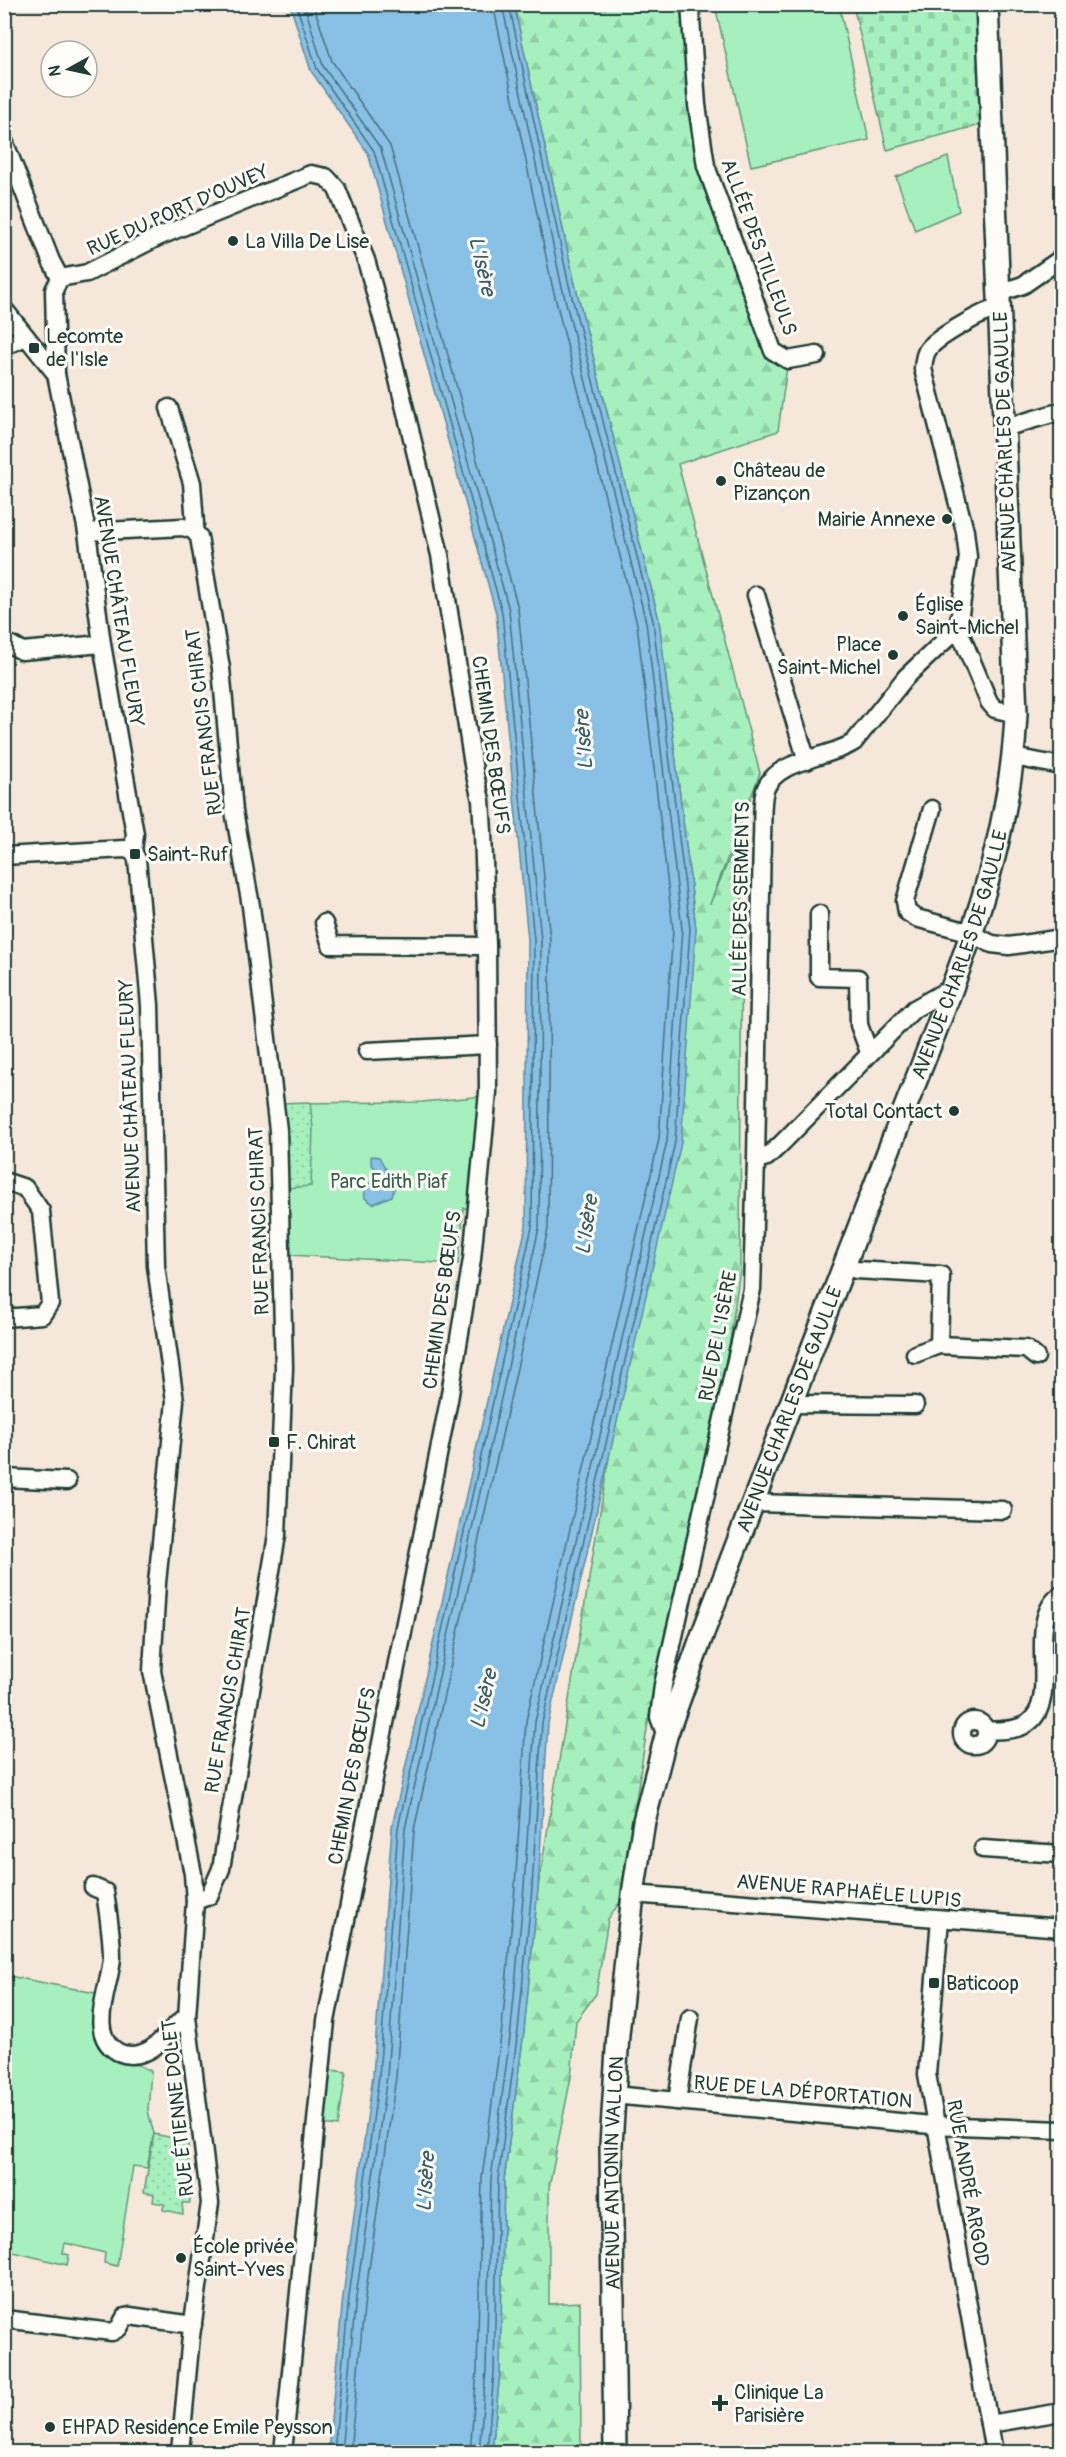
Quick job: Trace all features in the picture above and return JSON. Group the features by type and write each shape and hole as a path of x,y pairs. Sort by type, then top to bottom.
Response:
{"main road":[{"name":"AVENUE CHARLES DE GAULLE","path":"633,1894 644,1821 666,1736 948,996 994,862 1013,757 1016,714 987,4"},
{"name":"AVENUE ANTONIN VALLON","path":"615,2452 611,2180 613,2095 633,1894"}],"street":[{"name":"ALLÉE DES TILLEULS","path":"690,4 697,105 706,166 756,305 773,351 788,360 817,355"},
{"path":"4,141 51,261 60,278 54,290 56,374"},
{"name":"RUE DU PORT D'OUVEY","path":"60,278 87,273 158,237 311,174"},
{"name":"CHEMIN DES BŒUFS","path":"283,2452 326,2021 362,1828 450,1400 471,1259 488,1092 488,946 481,800 474,771 440,555 390,346 366,260 337,189 326,177 311,174"},
{"path":"1016,714 995,709 989,702 958,628 968,557 965,531 923,369 924,357 930,346 1062,258"},
{"name":"AVENUE CHÂTEAU FLEURY","path":"4,309 56,374 87,532 102,644 135,834 133,851 137,859 150,1005 156,1266 176,1401 157,1583 152,1671 193,1874 195,1901"},
{"path":"4,346 26,337"},
{"name":"RUE FRANCIS CHIRAT","path":"169,408 192,483 195,524 193,530 199,537 221,668 234,811 251,906 278,1130 284,1368 275,1547 221,1869 209,1896 195,1901"},
{"path":"1004,428 1062,411"},
{"path":"87,532 183,527 193,530"},
{"path":"756,595 807,761"},
{"name":"ALLÉE DES SERMENTS","path":"756,1160 762,838 765,790 773,778 793,764 845,748 858,738 906,677 958,628"},
{"path":"4,641 22,651 102,644"},
{"path":"1013,757 1062,766"},
{"path":"932,809 905,901 907,912 916,918 971,934 992,944 1009,946 1062,938"},
{"path":"4,856 124,849 133,851"},
{"path":"819,914 819,977 858,978 859,1025 869,1052"},
{"path":"324,923 331,945 488,946"},
{"path":"756,1160 767,1157 781,1144 869,1052 927,999 942,993 948,996"},
{"path":"366,1051 488,1045"},
{"name":"RUE DE L'ISÈRE","path":"666,1736 659,1717 663,1685 752,1289 756,1160"},
{"path":"4,1181 26,1188 41,1211 50,1303 42,1315 4,1318"},
{"path":"844,1266 856,1270 941,1275 939,1345"},
{"path":"915,1354 939,1345 1026,1349 1036,1357"},
{"path":"791,1404 915,1405"},
{"path":"4,1479 67,1481"},
{"path":"753,1503 1003,1510"},
{"path":"987,1731 1026,1725 1035,1717 1041,1700 1044,1620 1052,1600 1062,1594"},
{"path":"983,1849 1062,1854"},
{"path":"93,1887 105,1892 111,1940 111,1973 101,2020 102,2033 108,2043 123,2054 145,2052 171,2027 188,2017"},
{"name":"AVENUE RAPHAËLE LUPIS","path":"633,1894 1062,1928"},
{"name":"RUE ÉTIENNE DOLET","path":"180,2452 193,2325 210,2203 188,2017 195,1901"},
{"name":"RUE ANDRÉ ARGOD","path":"940,1919 927,2059 994,2452"},
{"path":"677,2101 690,2018"},
{"name":"RUE DE LA DÉPORTATION","path":"613,2095 937,2125 1062,2130"},
{"path":"4,2319 112,2332 119,2328 125,2316 193,2325"},
{"path":"989,2424 1062,2412"}],"green space":[{"path":"514,5 690,5 706,166 760,315 788,360 778,431 678,464 760,773 710,904 739,836 742,870 740,1269 730,1341 650,1710 620,1902 608,1919 596,1994 576,2021 571,2077 549,2188 549,2304 580,2302 581,2452 492,2452 500,2372 504,2180 524,2031 538,1888 696,929 659,620 574,280"},
{"path":"715,5 839,5 869,140 751,166"},
{"path":"853,5 977,5 983,124 887,150"},
{"path":"948,157 959,211 915,230 896,177"},
{"name":"Parc Edith Piaf","path":"485,1096 474,1209 464,1208 458,1264 289,1255 279,1103 422,1102"},
{"path":"310,1102 313,1128 311,1186 287,1188 279,1103"},
{"path":"9,1976 100,1994 112,2053 151,2071 148,2111 154,2134 147,2168 133,2166 117,2266 104,2263 105,2253 65,2243 63,2253 69,2255 67,2265 5,2250 4,1979"},
{"path":"330,2070 346,2072 338,2126 322,2124"},
{"path":"154,2134 188,2141 190,2203 182,2203 183,2214 163,2210 164,2204 153,2202 154,2194 144,2192"}],"water":[{"name":"L'Isère","path":"290,5 514,5 574,280 659,620 696,929 681,1143 548,1723 538,1888 524,2031 504,2180 500,2372 492,2452 328,2452 343,2296 373,2075 392,1827 526,1226 528,940 496,613 368,153 311,71"},
{"path":"371,1156 379,1157 395,1185 392,1196 373,1204 365,1198 364,1187 372,1182 381,1183 380,1173 371,1164"}],"place":[{"name":"La Villa De Lise","path":"233,241"},
{"name":"Lecomte de l'Isle","path":"34,348"},
{"name":"Château de Pizançon","path":"721,481"},
{"name":"Mairie Annexe","path":"947,519"},
{"name":"Église Saint-Michel","path":"903,616"},
{"name":"Place Saint-Michel","path":"893,655"},
{"name":"Saint-Ruf","path":"135,854"},
{"name":"Total Contact","path":"954,1111"},
{"name":"F. Chirat","path":"274,1442"},
{"name":"Baticoop","path":"934,1983"},
{"name":"École privée Saint-Yves","path":"181,2258"},
{"name":"Clinique La Parisière","path":"720,2403"},
{"name":"EHPAD Residence Emile Peysson","path":"50,2427"}]}
